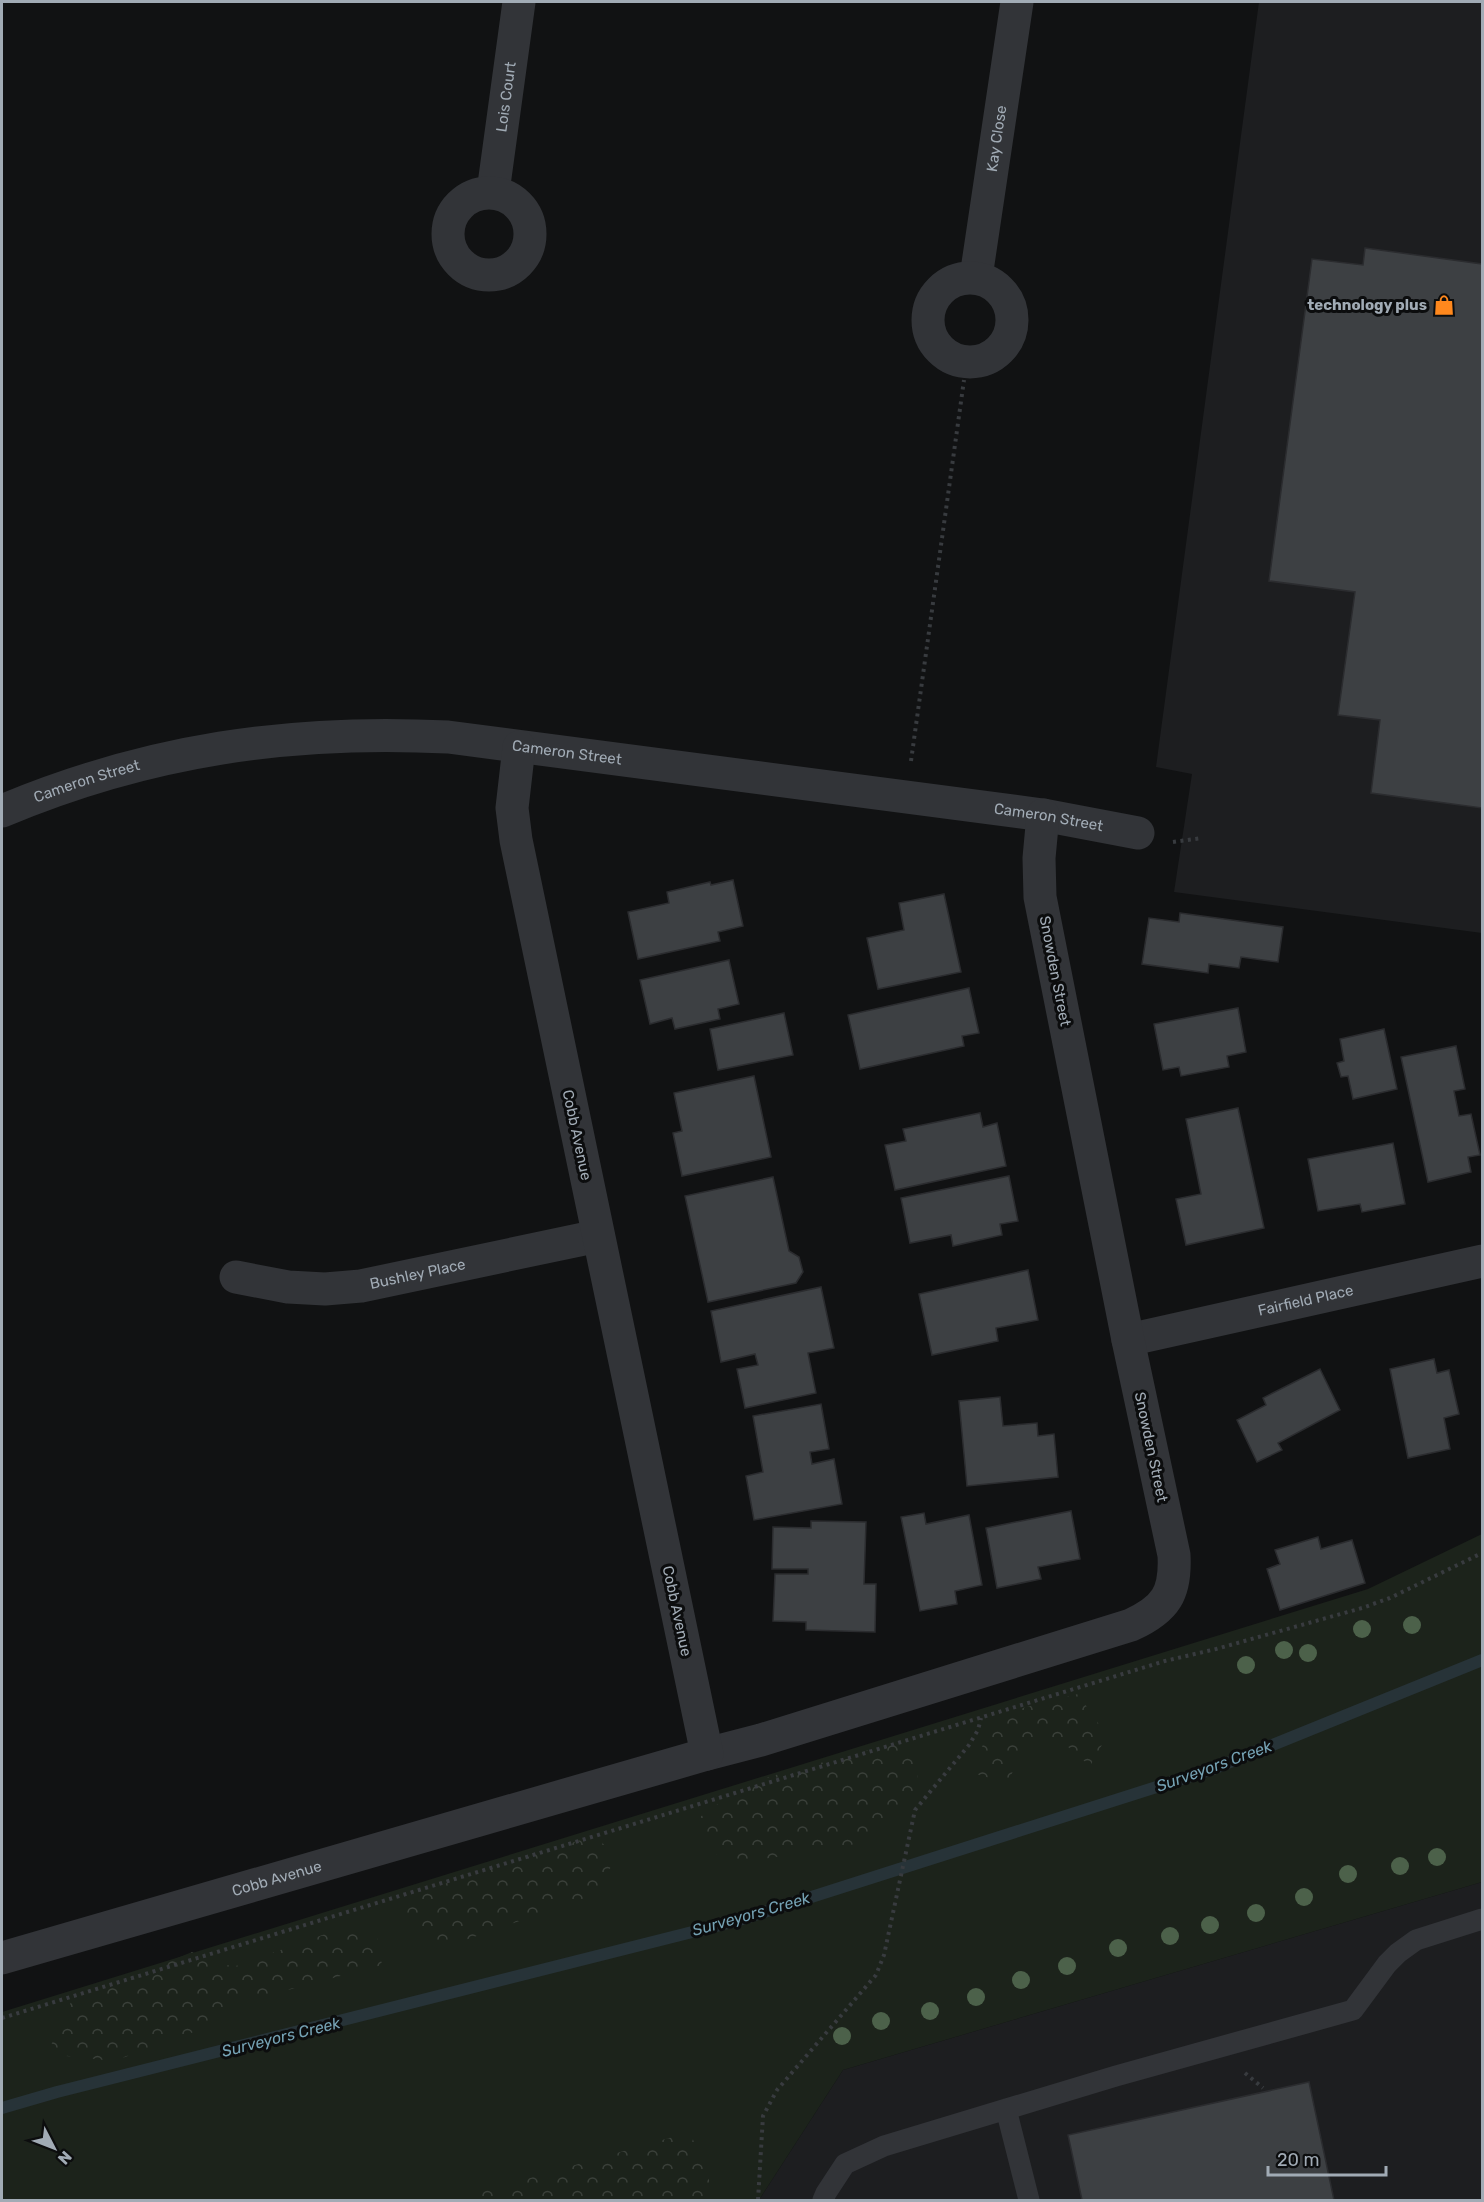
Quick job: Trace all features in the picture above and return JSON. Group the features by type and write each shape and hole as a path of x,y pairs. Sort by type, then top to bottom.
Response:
{"street":[{"name":"Lois Court","path":"493,192 519,2"},
{"name":"Kay Close","path":"976,277 1017,2"},
{"name":"Cameron Street","path":"2,811 38,796 136,765 185,753 238,744 345,735 395,735 447,737 1043,816 1138,833"},
{"name":"Cobb Avenue","path":"2,1958 707,1754 516,840 512,808 519,747"},
{"name":"Snowden Street","path":"707,1754 760,1740 1131,1625 1146,1618 1171,1593 1175,1576 1174,1555 1128,1340 1041,897 1039,858 1043,816"},
{"name":"Bushley Place","path":"236,1277 297,1287 325,1289 361,1286 598,1236"},
{"name":"Fairfield Place","path":"1128,1340 1482,1261"}],"lane":[{"path":"823,2200 845,2164 884,2146 1126,2073 1353,2010 1387,1964 1416,1940 1482,1919"},
{"path":"1006,2109 1029,2200"}],"path":[{"path":"910,771 964,380"},
{"path":"2,2018 1165,1660 1216,1649 1362,1608 1390,1598 1482,1553"},
{"path":"758,2200 763,2116 777,2090 876,1975 884,1954 915,1810 969,1745 978,1730 981,1718"}],"shaded area":[{"path":"1259,2 1482,2 1482,933 1174,892 1192,774 1156,767"},
{"path":"1482,1882 1482,2200 759,2200 843,2070"}],"green space":[{"path":"1482,1534 1482,1882 843,2070 759,2200 2,2200 2,2012 1368,1589"},
{"path":"1078,1694 1107,1736 1090,1766 1060,1740 1025,1748 1007,1783 969,1772 988,1735 992,1716"},
{"path":"898,1742 918,1763 917,1787 862,1843 727,1865 688,1826 746,1783"},
{"path":"596,1835 614,1857 602,1892 448,1946 404,1929 410,1895"},
{"path":"342,1928 376,1932 382,1965 243,2002 213,2025 114,2061 47,2054 71,2002 192,1952 233,1967"},
{"path":"690,2132 711,2185 706,2200 453,2200"}],"building":[{"path":"1365,248 1482,264 1482,808 1371,793 1380,720 1338,715 1355,592 1269,581 1312,259 1363,265"},
{"path":"733,880 743,926 718,932 720,941 638,959 628,912 669,903 667,892 710,882 711,885"},
{"path":"944,894 961,972 878,989 867,938 904,930 899,903"},
{"path":"1180,913 1283,927 1278,962 1241,957 1239,968 1209,964 1208,973 1142,964 1149,918 1179,922"},
{"path":"729,960 739,1004 718,1009 720,1019 675,1029 672,1018 650,1024 640,980"},
{"path":"969,988 979,1033 962,1036 964,1046 860,1069 848,1015"},
{"path":"1238,1008 1246,1052 1227,1056 1229,1067 1181,1076 1179,1067 1163,1070 1154,1024"},
{"path":"784,1013 793,1055 718,1070 710,1029"},
{"path":"1384,1029 1397,1089 1353,1099 1348,1076 1341,1077 1337,1063 1344,1061 1340,1039"},
{"path":"1456,1046 1465,1089 1454,1091 1459,1116 1471,1114 1480,1155 1468,1157 1471,1172 1428,1182 1401,1057"},
{"path":"754,1076 771,1157 682,1176 673,1133 682,1131 674,1093"},
{"path":"1238,1108 1264,1228 1186,1245 1176,1199 1201,1194 1186,1119"},
{"path":"980,1113 983,1127 997,1123 1006,1166 895,1190 885,1145 906,1141 903,1129"},
{"path":"1393,1143 1405,1204 1362,1212 1360,1204 1318,1211 1308,1159"},
{"path":"1009,1176 1018,1221 1000,1224 1002,1235 953,1246 951,1235 910,1243 901,1198"},
{"path":"773,1177 789,1251 799,1257 803,1272 796,1283 708,1302 685,1196"},
{"path":"1028,1270 1038,1320 996,1328 998,1341 932,1355 919,1294"},
{"path":"821,1287 834,1348 808,1353 816,1393 745,1408 737,1369 758,1365 755,1354 721,1362 711,1311"},
{"path":"1434,1359 1437,1373 1449,1370 1459,1414 1444,1418 1450,1449 1408,1458 1390,1369"},
{"path":"1320,1369 1340,1410 1278,1443 1282,1450 1257,1462 1237,1420 1266,1405 1263,1398"},
{"path":"1000,1397 1003,1426 1037,1423 1038,1436 1054,1434 1058,1477 967,1486 959,1401"},
{"path":"821,1404 829,1449 810,1452 812,1464 834,1459 842,1504 754,1520 746,1476 763,1472 753,1416"},
{"path":"1071,1511 1080,1559 1038,1567 1041,1579 997,1588 986,1528"},
{"path":"924,1513 926,1524 969,1515 982,1585 955,1591 957,1604 920,1611 901,1517"},
{"path":"811,1521 866,1522 864,1584 876,1584 875,1632 806,1630 806,1622 773,1621 775,1574 808,1574 808,1569 772,1569 773,1527 811,1528"},
{"path":"1318,1537 1321,1549 1352,1540 1365,1583 1280,1610 1267,1569 1280,1564 1275,1550"},
{"path":"1309,2082 1334,2200 1082,2200 1068,2135"}],"waterway":[{"name":"Surveyors Creek","path":"2,2108 57,2092 736,1921 1213,1769 1482,1660"}],"place":[{"name":"technology plus","path":"1444,305"}]}
